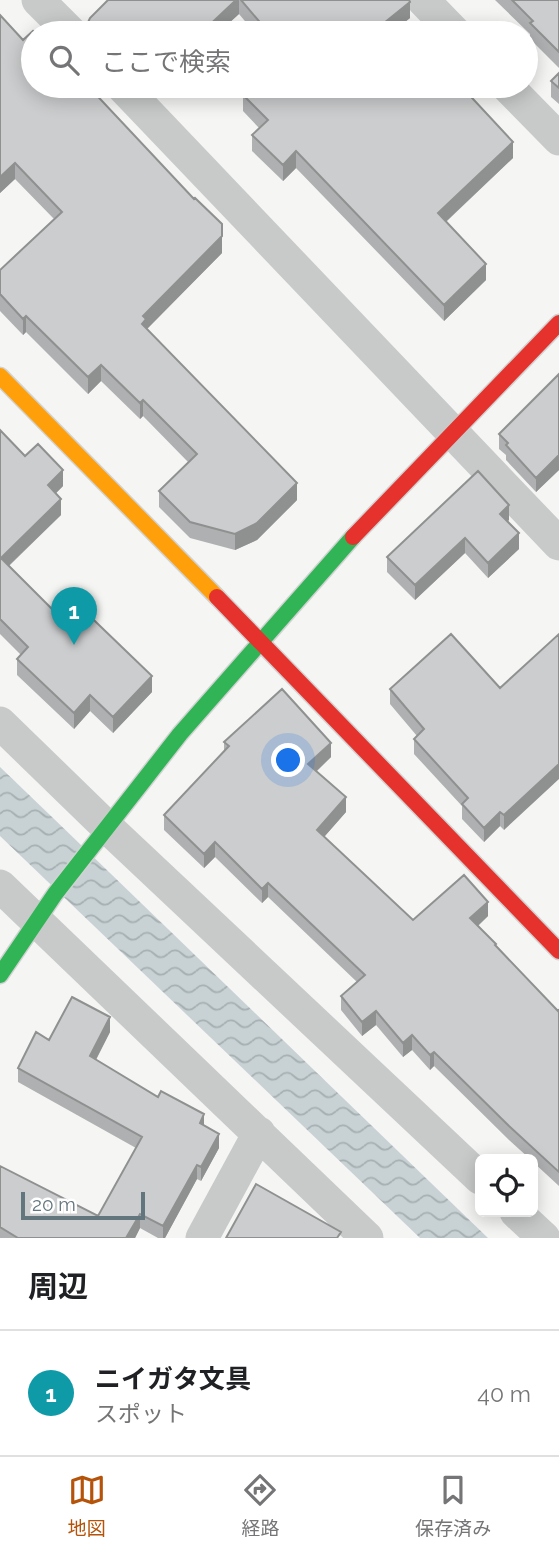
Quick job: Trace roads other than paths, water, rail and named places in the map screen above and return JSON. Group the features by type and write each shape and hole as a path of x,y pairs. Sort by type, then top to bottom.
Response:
{"street":[{"path":"38,0 59,21"},
{"path":"423,0 443,21"},
{"path":"133,98 559,544"},
{"path":"519,98 559,139"},
{"path":"0,975 55,894 180,734 349,541 559,323"},
{"path":"0,376 559,951"},
{"path":"0,723 100,838 475,1174"},
{"path":"0,886 367,1238"},
{"path":"202,1238 259,1133"},
{"path":"521,1217 544,1238"}],"water":[{"path":"0,767 488,1238 420,1238 0,836"}],"place":[{"name":"ニイガタ文具","path":"74,645"}]}
